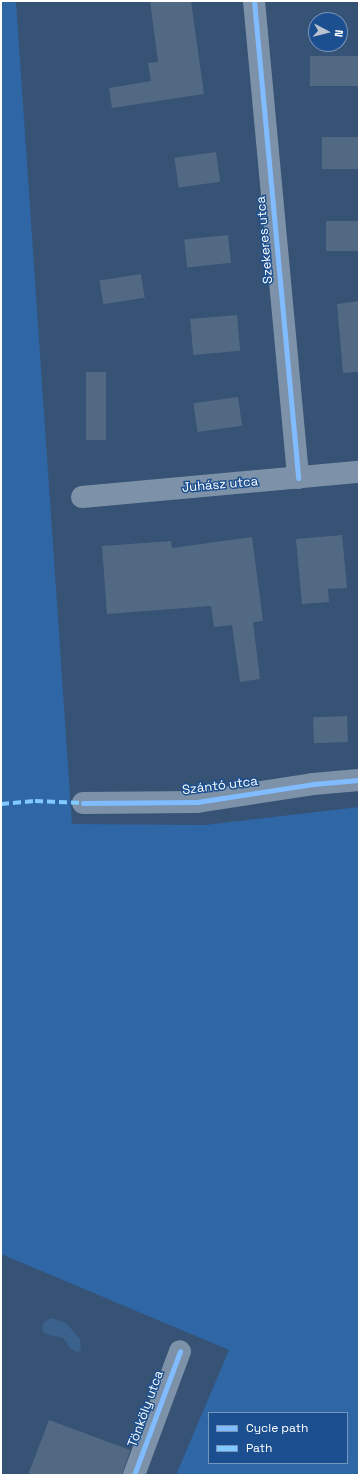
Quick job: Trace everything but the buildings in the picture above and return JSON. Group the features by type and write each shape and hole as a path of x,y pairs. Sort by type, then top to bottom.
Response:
{"street":[{"name":"Szekeres utca","path":"254,1 298,478"},
{"name":"Juhász utca","path":"82,498 359,472"},
{"name":"Szántó utca","path":"83,803 197,802 313,784 359,780"},
{"name":"Tönköly utca","path":"134,1475 180,1351"}],"shaded area":[{"path":"1,1 16,1 72,824 205,825 359,807 359,1475 176,1475 229,1350 1,1254"},
{"path":"51,1318 66,1323 80,1339 81,1351 77,1352 71,1349 63,1338 46,1334 42,1330 44,1322"}],"marked path":[{"path":"1,804 35,801 83,803"}],"cycle path":[{"path":"254,1 298,478"},
{"path":"83,803 197,802 313,784 359,780"},
{"path":"134,1475 180,1351"}]}
